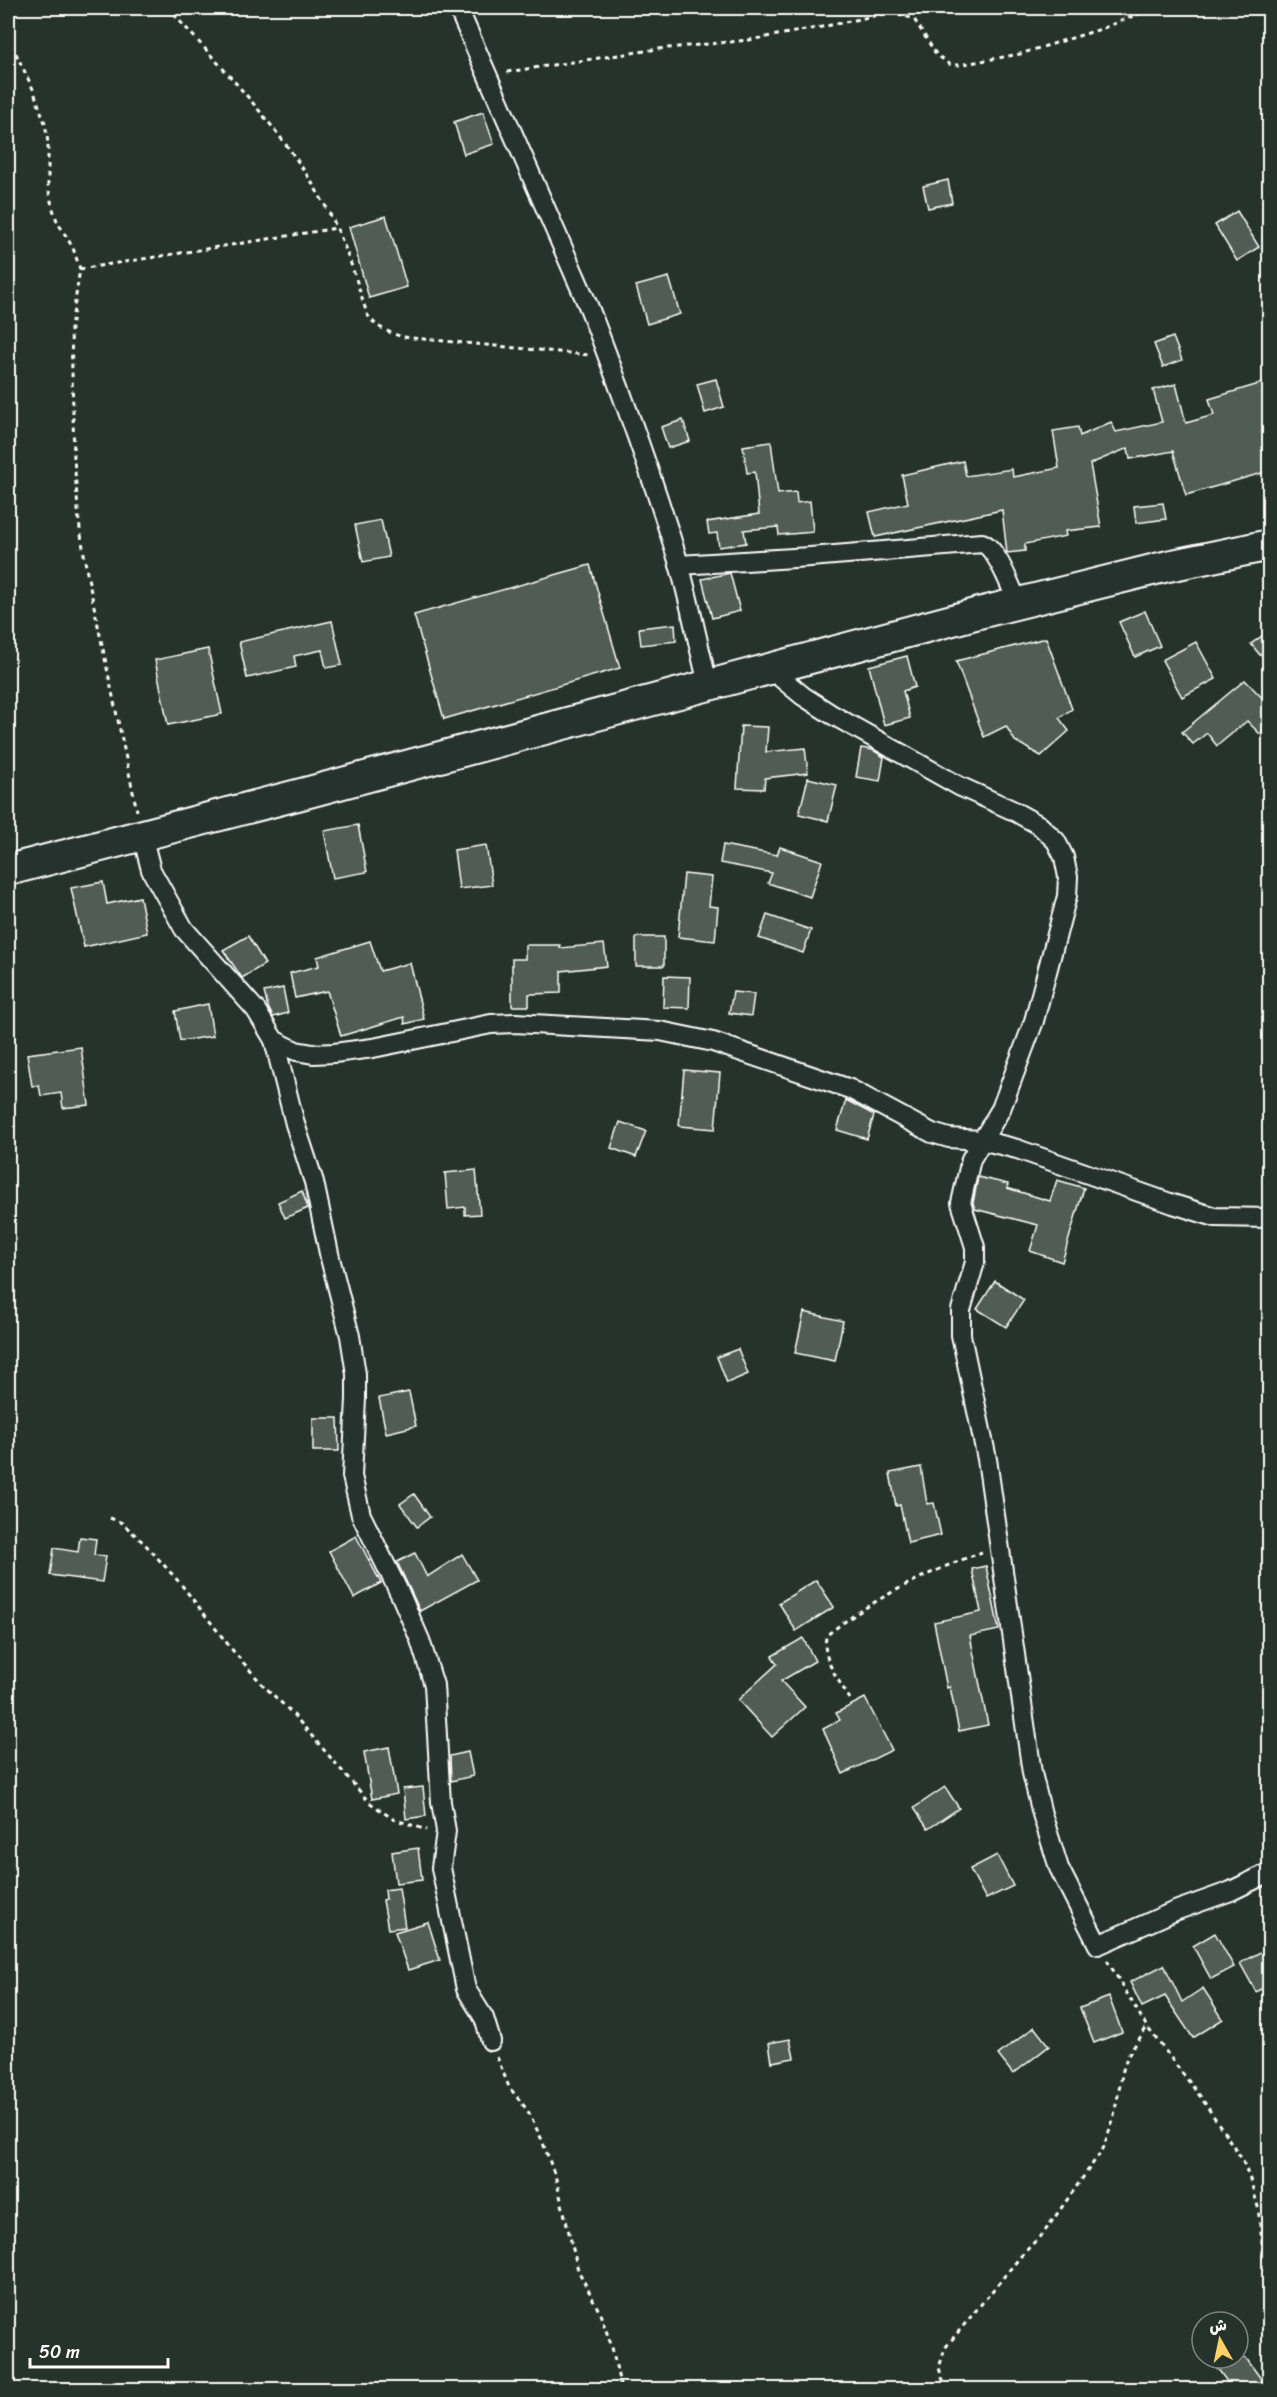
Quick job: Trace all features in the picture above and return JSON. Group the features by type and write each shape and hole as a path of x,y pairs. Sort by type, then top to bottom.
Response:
{"main road":[{"path":"8,870 1018,603 1168,566 1269,545"}],"street":[{"path":"458,8 590,310 629,412 679,565 708,684"},
{"path":"679,565 982,543 988,545 995,554 1018,603"},
{"path":"769,668 803,696 831,714 959,786 1039,825 1056,841 1065,857 1068,877 1066,896 1049,970 1013,1081 1001,1109 971,1159 961,1203 975,1247 975,1262 962,1310 962,1335 987,1459 1037,1794 1059,1868 1098,1945 1175,1911 1231,1891 1269,1872"},
{"path":"142,835 151,870 184,929 255,1010 274,1040 295,1124 314,1182 350,1336 356,1374 352,1476 355,1495 361,1515 420,1640 434,1685 435,1732 445,1836 441,1868 466,1989 484,2018 491,2041"},
{"path":"274,1040 296,1051 313,1054 373,1048 491,1024 557,1024 660,1031 713,1042 850,1089 932,1133 949,1138 981,1140 1017,1149 1215,1217 1269,1218"}],"path":[{"path":"168,8 229,76 311,182 337,228 367,314 373,323 386,331 404,337 608,357"},
{"path":"487,75 647,50 749,40 892,12 914,19 936,54 948,64 958,65 1020,54 1101,29 1153,8"},
{"path":"1261,8 1269,19"},
{"path":"8,37 33,89 45,123 48,143 48,186 52,206 57,221 73,248 80,269 71,328 74,459 79,522 87,573 142,835"},
{"path":"80,269 337,228"},
{"path":"110,1518 122,1522 145,1544 180,1583 234,1652 292,1713 369,1802 393,1819 445,1836"},
{"path":"850,1699 825,1651 827,1635 849,1619 931,1571 1000,1545"},
{"path":"1098,1945 1147,2027 1200,2096 1242,2159 1256,2199 1264,2259 1269,2276"},
{"path":"946,2390 939,2368 945,2349 1021,2256 1045,2231 1103,2150 1113,2121 1127,2057 1147,2027"},
{"path":"491,2041 509,2087 528,2111 542,2140 556,2179 578,2270 610,2338 621,2390"}],"building":[{"path":"483,112 494,144 464,154 454,122"},
{"path":"948,180 952,203 928,208 923,186"},
{"path":"1237,211 1259,247 1237,261 1215,225"},
{"path":"386,216 407,287 369,298 349,227"},
{"path":"669,277 680,314 647,324 636,286"},
{"path":"1173,337 1182,360 1163,367 1154,344"},
{"path":"716,379 724,407 705,413 697,384"},
{"path":"1269,381 1269,471 1186,495 1173,451 1130,459 1128,448 1090,464 1101,527 1065,531 1066,536 1025,544 1025,551 1007,553 1002,510 875,537 869,512 908,503 902,475 963,461 966,476 1012,469 1013,477 1059,468 1053,431 1078,427 1080,436 1111,422 1116,432 1162,422 1153,390 1176,384 1186,423 1214,415 1209,399"},
{"path":"683,420 690,441 668,448 661,427"},
{"path":"771,442 778,494 796,492 797,503 810,501 813,532 779,535 778,527 744,530 746,543 719,547 717,533 709,534 707,522 759,514 755,472 747,473 743,446"},
{"path":"1163,503 1166,519 1136,523 1134,506"},
{"path":"381,520 389,557 363,562 355,525"},
{"path":"590,565 620,668 444,719 414,615"},
{"path":"730,573 740,611 712,618 702,579"},
{"path":"1145,611 1160,646 1135,657 1119,622"},
{"path":"332,621 342,665 326,668 322,650 294,656 296,667 247,678 239,642"},
{"path":"675,624 676,641 641,645 639,628"},
{"path":"1269,631 1269,650 1260,655 1251,644"},
{"path":"1046,638 1072,709 1059,718 1069,731 1041,756 1015,741 1006,726 984,737 956,661"},
{"path":"1196,642 1216,679 1182,697 1162,660"},
{"path":"208,649 222,714 168,725 155,660"},
{"path":"907,656 915,687 903,691 910,718 884,725 869,666"},
{"path":"1245,680 1269,705 1269,725 1260,734 1247,721 1217,746 1207,733 1193,744 1182,732"},
{"path":"741,726 768,727 766,752 805,748 808,773 765,778 764,789 737,788"},
{"path":"861,748 873,750 884,757 880,781 856,777"},
{"path":"808,778 837,785 828,821 799,814"},
{"path":"358,825 367,872 333,878 324,831"},
{"path":"486,845 492,885 459,889 454,850"},
{"path":"723,845 777,855 780,847 822,861 810,897 768,883 772,873 720,863"},
{"path":"684,874 712,877 709,906 718,907 715,941 678,937"},
{"path":"103,882 107,904 140,897 147,933 84,947 71,888"},
{"path":"767,915 811,930 803,953 759,938"},
{"path":"248,936 265,964 242,978 223,950"},
{"path":"636,937 664,937 664,966 636,966"},
{"path":"370,941 380,971 410,963 424,1019 405,1024 404,1017 341,1036 327,991 295,998 290,973 319,966 317,957"},
{"path":"604,944 607,966 561,971 561,993 529,994 529,1006 512,1006 512,959 525,959 525,945 560,945 560,948"},
{"path":"664,976 690,977 689,1008 663,1007"},
{"path":"283,988 288,1013 273,1017 264,992"},
{"path":"733,992 754,994 751,1016 729,1013"},
{"path":"208,1004 213,1036 180,1041 175,1011"},
{"path":"81,1047 89,1105 63,1108 61,1093 41,1096 39,1085 32,1086 27,1054"},
{"path":"684,1070 720,1073 715,1129 679,1126"},
{"path":"846,1100 874,1115 867,1139 837,1130"},
{"path":"620,1122 646,1131 636,1157 611,1148"},
{"path":"476,1170 480,1214 465,1215 465,1207 448,1209 445,1173"},
{"path":"978,1177 1008,1184 1007,1188 1050,1201 1057,1180 1084,1188 1062,1262 1030,1251 1038,1225 975,1209 973,1203"},
{"path":"302,1191 308,1208 285,1218 278,1202"},
{"path":"995,1281 1024,1300 1006,1327 977,1309"},
{"path":"804,1312 843,1321 835,1361 795,1353"},
{"path":"738,1349 748,1374 727,1383 717,1357"},
{"path":"409,1392 416,1426 386,1433 379,1398"},
{"path":"313,1418 338,1418 339,1451 313,1451"},
{"path":"921,1467 927,1504 934,1503 941,1535 908,1543 900,1505 896,1506 890,1473"},
{"path":"414,1494 430,1517 417,1527 400,1504"},
{"path":"356,1536 381,1583 354,1598 329,1551"},
{"path":"80,1537 96,1539 94,1555 106,1556 102,1582 50,1575 54,1548 78,1552"},
{"path":"415,1553 427,1577 462,1554 477,1580 420,1611 397,1562"},
{"path":"986,1566 999,1630 970,1636 988,1725 959,1731 950,1687 947,1688 934,1622 981,1612 972,1569"},
{"path":"816,1580 834,1607 796,1631 779,1603"},
{"path":"803,1638 815,1661 781,1681 805,1707 772,1737 738,1700 777,1664 772,1656"},
{"path":"865,1698 892,1750 843,1774 823,1729 840,1720 836,1713"},
{"path":"389,1747 397,1794 372,1799 364,1752"},
{"path":"468,1752 473,1776 451,1781 450,1756"},
{"path":"423,1787 426,1816 406,1819 403,1789"},
{"path":"945,1787 959,1808 928,1829 914,1808"},
{"path":"418,1848 422,1880 396,1883 392,1852"},
{"path":"997,1855 1013,1886 986,1899 970,1869"},
{"path":"399,1888 405,1927 388,1929 383,1900 386,1899 385,1890"},
{"path":"428,1922 440,1960 408,1970 395,1932"},
{"path":"1215,1933 1234,1967 1211,1979 1193,1946"},
{"path":"1262,1951 1269,1964 1269,1984 1256,1992 1240,1963"},
{"path":"1164,1965 1182,2002 1203,1988 1223,2019 1193,2038 1165,1996 1142,2007 1130,1982"},
{"path":"1109,1997 1122,2032 1094,2043 1080,2008"},
{"path":"1034,2027 1049,2046 1013,2074 998,2055"},
{"path":"790,2039 794,2058 772,2062 769,2043"},
{"path":"1250,2364 1269,2390 1233,2390 1219,2370 1250,2370"}]}
